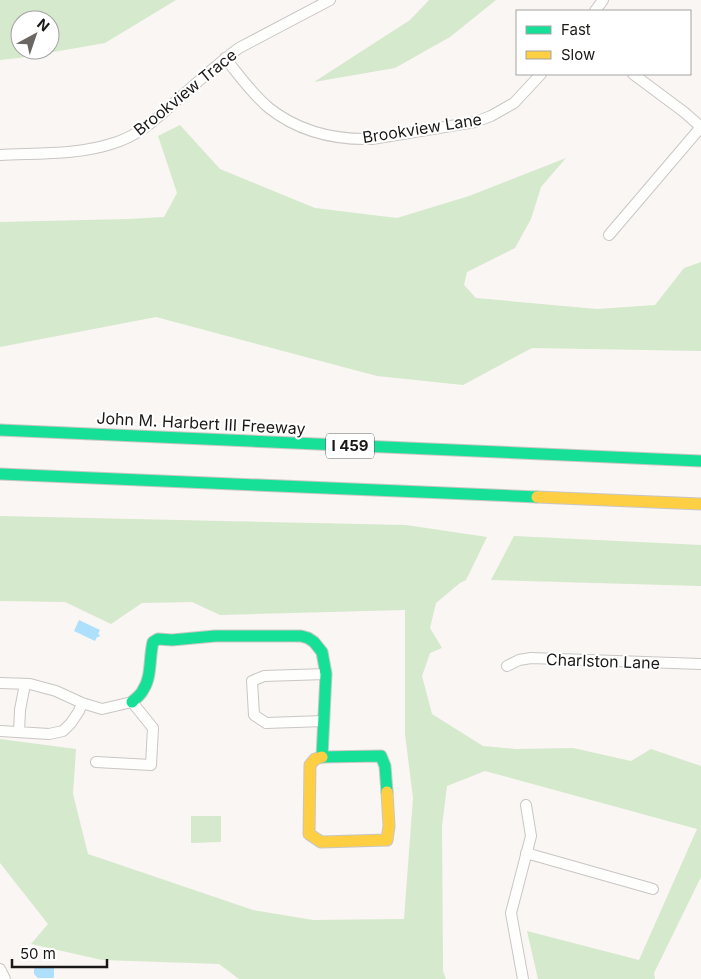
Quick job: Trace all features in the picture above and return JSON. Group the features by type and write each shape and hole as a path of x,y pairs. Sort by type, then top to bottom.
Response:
{"main road":[{"name":"John M. Harbert III Freeway","path":"0,430 701,461"},
{"path":"0,474 701,504"},
{"path":"132,702 145,688 150,651 153,642 158,639 172,640 215,636 301,636 308,638 322,652 326,674 322,757"},
{"path":"381,756 385,766 389,826 387,840 321,842 309,834 310,765 315,759 322,757 381,756"}],"street":[{"name":"Brookview Trace","path":"0,155 78,151 100,148 116,143 150,124 238,48 330,0"},
{"name":"Brookview Lane","path":"225,58 256,95 286,119 338,138 356,139 372,139 475,122 491,116 514,103 540,75"},
{"path":"609,235 701,127 634,75"},
{"name":"Charlston Lane","path":"507,666 519,660 531,658 701,664"},
{"path":"324,721 266,723 254,715 252,681 264,676 326,674"},
{"path":"0,683 30,684 56,691 82,703 102,709 132,702 153,728 152,765 96,762"},
{"path":"19,732 20,710 25,684"},
{"path":"0,731 49,734 63,731 71,723 82,703"},
{"path":"523,979 511,913 530,836 526,806"},
{"path":"526,853 653,889"},
{"path":"0,969 6,979"}],"green space":[{"path":"0,0 176,0 105,43 60,51 60,10 10,10 10,59 0,60"},
{"path":"429,0 496,0 450,37 395,68 314,82 410,20"},
{"path":"180,125 220,169 315,208 397,218 469,196 566,158 541,187 531,219 515,248 467,272 464,285 476,298 597,309 655,305 684,268 701,262 701,351 532,348 463,385 377,376 156,317 0,347 0,222 164,217 177,193 158,136"},
{"path":"0,516 406,525 487,537 466,580 436,603 430,628 442,648 430,653 422,676 432,714 483,746 516,749 573,748 631,761 651,749 701,766 701,877 654,973 655,979 538,979 527,931 639,960 697,829 485,771 447,786 442,826 443,971 446,979 239,979 219,964 102,960 31,944 48,924 0,863 0,739 76,749 73,794 88,854 253,910 313,920 404,919 413,798 405,734 405,610 220,615 192,602 142,603 111,624 65,602 0,601"},
{"path":"514,536 701,545 701,586 491,580"},
{"path":"191,816 221,816 221,842 191,843"}],"water":[{"path":"79,620 100,630 98,634 100,635 95,641 74,631"},
{"path":"35,968 54,968 54,977 38,978 34,974"}],"traffic: fast":[{"path":"0,430 701,461"},
{"path":"0,474 537,497"},
{"path":"132,702 146,685 153,642 158,639 172,640 215,636 301,636 308,638 322,652 326,674 322,757 381,756 385,766 387,792"}],"traffic: slow":[{"path":"537,497 701,504"},
{"path":"322,757 315,759 310,765 309,834 321,842 387,840 389,826 387,792"}]}
